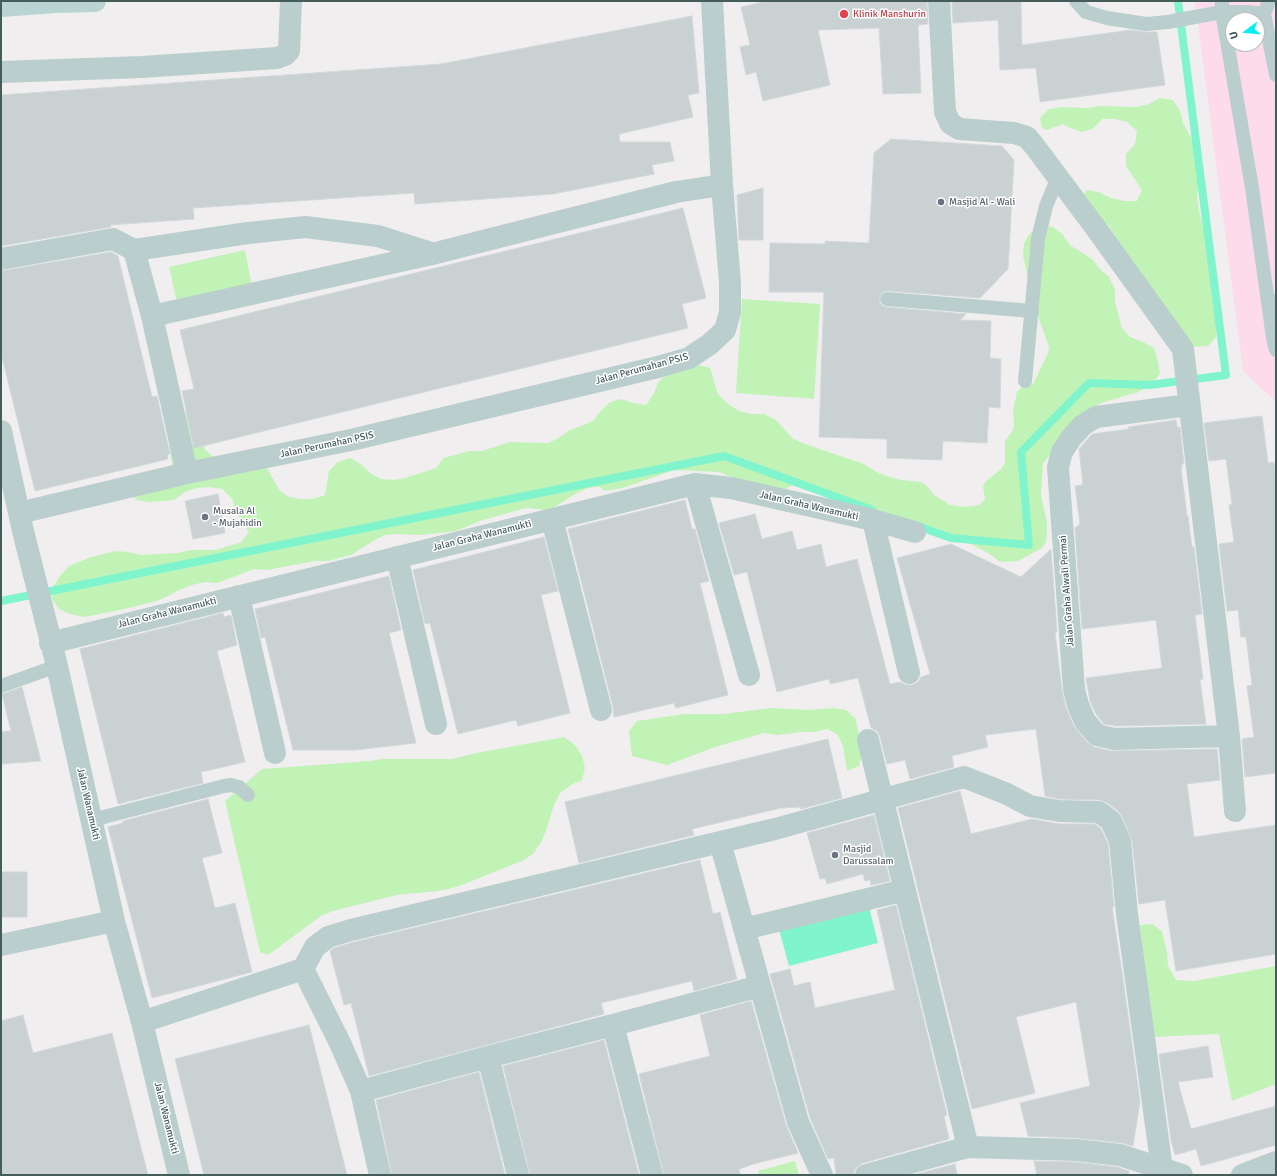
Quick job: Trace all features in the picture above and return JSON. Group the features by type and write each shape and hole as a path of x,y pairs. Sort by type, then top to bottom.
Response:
{"main road":[{"path":"1,6 95,1"}],"street":[{"path":"1,72 142,67 277,58 290,51 291,1"},
{"name":"Jalan Perumahan PSIS","path":"21,522 187,473 351,440 650,369 689,358 710,344 725,330 730,312 730,283 722,185 712,1"},
{"path":"939,1 945,112 950,123 959,129 1014,133 1027,137 1096,227 1183,349 1229,736 1235,811"},
{"path":"152,316 432,254 676,192 722,185"},
{"path":"1,259 113,239 134,250 248,233 305,228 378,236 432,254"},
{"path":"134,250 152,316 187,473"},
{"name":"Jalan Graha Alwali Permai","path":"1188,397 1096,417 1083,425 1071,438 1062,452 1058,466 1074,689 1078,705 1085,721 1097,735 1114,739 1229,736"},
{"name":"Jalan Wanamukti","path":"1,431 21,522 50,643 57,666 114,921 142,1022 179,1175"},
{"path":"695,484 749,675"},
{"name":"Jalan Graha Wanamukti","path":"50,643 695,484 731,488 873,520 915,532"},
{"path":"552,519 600,710"},
{"path":"873,520 909,673"},
{"path":"396,558 436,724"},
{"path":"239,596 275,753"},
{"path":"868,740 968,1147"},
{"path":"142,1022 303,969 315,947 328,937 720,842 883,800 964,777 1005,793 1030,806 1059,810 1099,812 1111,821 1120,841 1127,914 1162,1169"},
{"path":"720,842 798,1122 822,1175"},
{"path":"744,929 905,890"},
{"path":"1,945 114,921"},
{"path":"303,969 340,1043 361,1091 380,1175"},
{"path":"361,1091 760,986"},
{"path":"612,1026 652,1175"},
{"path":"488,1057 518,1175"},
{"path":"866,1175 968,1147 1076,1150 1120,1155 1182,1175"},
{"path":"1242,1175 1276,1162"}],"lane":[{"path":"1076,1 1086,12 1107,18 1146,24 1168,22 1207,14 1222,6 1247,12"},
{"path":"1265,12 1269,1"},
{"path":"1222,6 1272,302 1273,338 1276,350"},
{"path":"1265,19 1276,75"},
{"path":"1025,380 1038,239 1046,206 1058,177"},
{"path":"887,299 1032,311"},
{"path":"1,686 57,666"},
{"path":"92,820 224,786 231,785 239,787 248,794"}],"shaded area":[{"path":"1195,1 1276,1 1276,402 1243,371"},
{"path":"1160,98 1173,100 1180,111 1183,123 1196,146 1201,159 1201,172 1197,197 1199,211 1216,273 1220,311 1216,337 1208,346 1195,347 1182,344 1108,225 1097,219 1079,201 1087,190 1099,192 1111,198 1124,201 1137,201 1142,190 1126,166 1126,154 1135,144 1137,131 1127,122 1115,119 1102,119 1094,128 1082,132 1063,124 1047,130 1042,128 1040,118 1049,109 1061,107 1137,107 1149,104"},
{"path":"1041,225 1053,227 1063,235 1070,245 1092,259 1109,277 1115,290 1115,302 1122,328 1130,337 1154,348 1160,373 1153,384 1138,392 1101,403 1081,418 1043,463 1041,496 1047,522 1046,542 1042,548 1018,561 1000,562 990,554 967,542 925,532 835,504 833,499 828,494 805,482 798,483 779,492 719,472 674,470 623,488 605,491 600,487 588,488 575,494 553,508 546,510 529,508 522,509 480,521 456,531 422,535 385,535 351,555 328,561 315,561 267,570 254,569 217,583 205,582 192,585 157,601 120,610 84,617 70,614 59,609 52,599 53,587 69,566 91,557 116,551 141,555 178,553 191,550 216,550 241,542 249,532 235,510 232,498 222,489 210,487 197,488 185,492 174,500 149,502 137,500 128,492 171,476 172,463 168,439 169,427 175,416 188,412 202,438 205,450 216,459 267,468 279,490 289,497 313,499 325,495 329,471 338,462 350,458 361,464 370,473 381,479 394,480 436,468 444,458 469,451 482,451 509,442 548,443 559,438 568,431 593,421 610,402 621,399 646,405 653,395 658,383 666,374 687,362 710,368 718,394 728,404 739,411 751,414 764,414 776,420 793,439 864,464 886,476 901,480 921,482 926,485 934,495 950,505 963,507 981,504 985,499 983,486 986,481 1001,469 1005,463 1005,441 1013,430 1013,410 1017,392 1021,388 1033,384 1048,353 1049,347 1038,316 1038,310 1028,279 1023,255 1024,243 1031,232"},
{"path":"245,250 252,286 177,302 169,267"},
{"path":"742,299 820,304 814,399 736,393"},
{"path":"772,708 808,710 834,708 846,710 855,718 861,742 862,754 859,766 847,771 843,746 838,735 827,729 814,732 777,735 764,733 715,747 667,765 632,756 629,731 637,721 684,714 722,714"},
{"path":"564,737 575,745 582,756 585,768 582,780 571,785 560,793 554,805 546,831 534,853 524,860 449,889 397,895 333,911 321,916 268,955 260,952 225,801 262,769 382,759 452,759 476,753"},
{"path":"868,903 878,943 789,966 778,926"},
{"path":"1152,924 1162,931 1167,952 1168,966 1176,980 1194,981 1276,966 1276,1084 1232,1101 1219,1034 1153,1037 1140,925"},
{"path":"795,1161 799,1175 759,1175 758,1171"}],"building":[{"path":"768,1 927,1 928,24 918,25 921,93 883,94 879,28 818,30 830,85 763,101 756,72 746,75 740,47 750,45 741,7"},
{"path":"952,1 1021,1 1022,45 1130,30 1157,32 1165,85 1040,102 1036,68 1000,70 998,20 953,23"},
{"path":"692,16 699,93 688,95 693,117 619,134 620,142 670,142 674,161 652,165 654,174 553,194 513,197 415,204 414,193 193,208 194,219 110,225 111,227 1,246 1,95 441,64"},
{"path":"891,139 1002,146 1014,160 1008,269 980,298 888,291 883,292 879,298 880,303 886,307 966,314 960,320 991,321 990,358 1001,359 1000,408 989,407 987,443 943,441 942,460 887,458 887,439 819,437 824,292 769,292 770,243 825,244 825,241 869,243 874,153"},
{"path":"763,188 763,240 739,240 737,195"},
{"path":"683,208 706,298 682,304 688,328 194,448 182,391 194,389 180,330"},
{"path":"111,252 118,256 152,397 157,396 170,454 167,455 168,459 35,491 1,353 1,271"},
{"path":"1262,416 1268,463 1274,462 1276,481 1276,773 1245,777 1242,739 1254,737 1247,686 1252,685 1246,637 1241,637 1238,610 1227,611 1219,544 1234,542 1229,505 1232,504 1226,459 1209,461 1204,423"},
{"path":"1176,420 1177,427 1180,427 1184,464 1182,464 1181,468 1192,547 1194,547 1202,614 1195,615 1203,679 1200,680 1206,724 1115,726 1104,724 1096,714 1090,701 1086,678 1162,668 1156,620 1082,629 1075,528 1080,524 1075,486 1083,485 1079,449 1092,434"},
{"name":"Musala Al - Mujahidin","path":"218,494 225,533 193,539 185,501"},
{"path":"685,500 692,529 695,529 709,581 700,583 728,695 676,708 674,703 614,717 613,707 568,529"},
{"path":"755,514 762,539 792,531 797,550 821,544 826,567 857,559 890,684 900,682 906,685 912,685 918,682 921,677 930,674 897,558 951,544 1021,577 1051,549 1057,632 1055,633 1062,690 1066,708 1074,726 1088,743 1094,747 1111,751 1217,749 1220,780 1187,784 1194,837 1276,825 1276,954 1176,971 1165,900 1139,904 1132,840 1122,816 1106,802 1100,800 1060,799 1045,796 1036,729 985,735 988,747 952,756 954,767 910,779 905,760 887,764 880,737 877,731 871,728 858,678 830,684 829,679 777,692 747,572 734,575 719,523"},
{"path":"544,537 558,591 541,595 570,713 518,726 516,720 458,734 430,623 425,624 413,570"},
{"path":"389,576 401,630 389,633 416,743 356,750 293,750 265,637 261,638 255,609"},
{"path":"223,613 224,617 231,615 237,645 217,651 245,762 201,772 203,783 118,804 80,649"},
{"path":"22,687 41,761 1,764 1,732 11,731 2,694"},
{"path":"828,739 842,798 801,809 800,807 781,808 692,829 694,835 579,863 565,802"},
{"path":"960,791 971,834 1032,819 1059,824 1095,824 1101,829 1108,844 1114,907 1112,907 1140,1101 1133,1146 1122,1143 1077,1138 1028,1136 1020,1103 1090,1086 1076,1002 1016,1017 1035,1093 972,1109 898,808"},
{"path":"208,799 222,853 202,858 215,908 235,903 252,972 152,998 108,827 123,823 123,821"},
{"path":"874,815 890,881 871,885 870,880 865,881 863,874 827,884 825,878 820,879 807,833"},
{"path":"700,860 713,914 720,912 737,979 694,991 692,981 601,1003 604,1014 369,1076 351,1003 344,1005 330,951 334,948"},
{"path":"1,872 27,872 27,917 1,917"},
{"path":"896,905 947,1115 944,1116 949,1139 863,1163 854,1171 854,1175 836,1175 834,1158 828,1159 810,1118 770,974 790,969 794,986 810,982 815,1008 895,990 877,910"},
{"path":"751,1001 786,1125 798,1153 739,1169 740,1175 664,1175 639,1074 710,1056 700,1015"},
{"path":"23,1015 33,1053 112,1033 148,1175 1,1175 1,1021"},
{"path":"309,1025 347,1175 204,1175 175,1059"},
{"path":"604,1040 639,1175 530,1175 503,1066"},
{"path":"1208,1046 1213,1077 1178,1082 1191,1129 1276,1106 1276,1145 1201,1166 1196,1149 1175,1155 1171,1140 1159,1054"},
{"path":"479,1072 505,1175 392,1175 376,1100"},
{"path":"1034,1161 1075,1162 1117,1167 1129,1171 1128,1175 1037,1175"},
{"path":"955,1164 957,1175 913,1175"}],"waterway":[{"path":"915,525 951,538 1029,545 1021,452 1089,383 1150,385 1226,375 1178,1"},
{"path":"1,601 724,456 872,510"}],"place":[{"name":"Klinik Manshurin","path":"844,14"},
{"name":"Masjid Al - Wali","path":"941,202"},
{"name":"Musala Al - Mujahidin","path":"205,517"},
{"name":"Masjid Darussalam","path":"835,855"}]}
